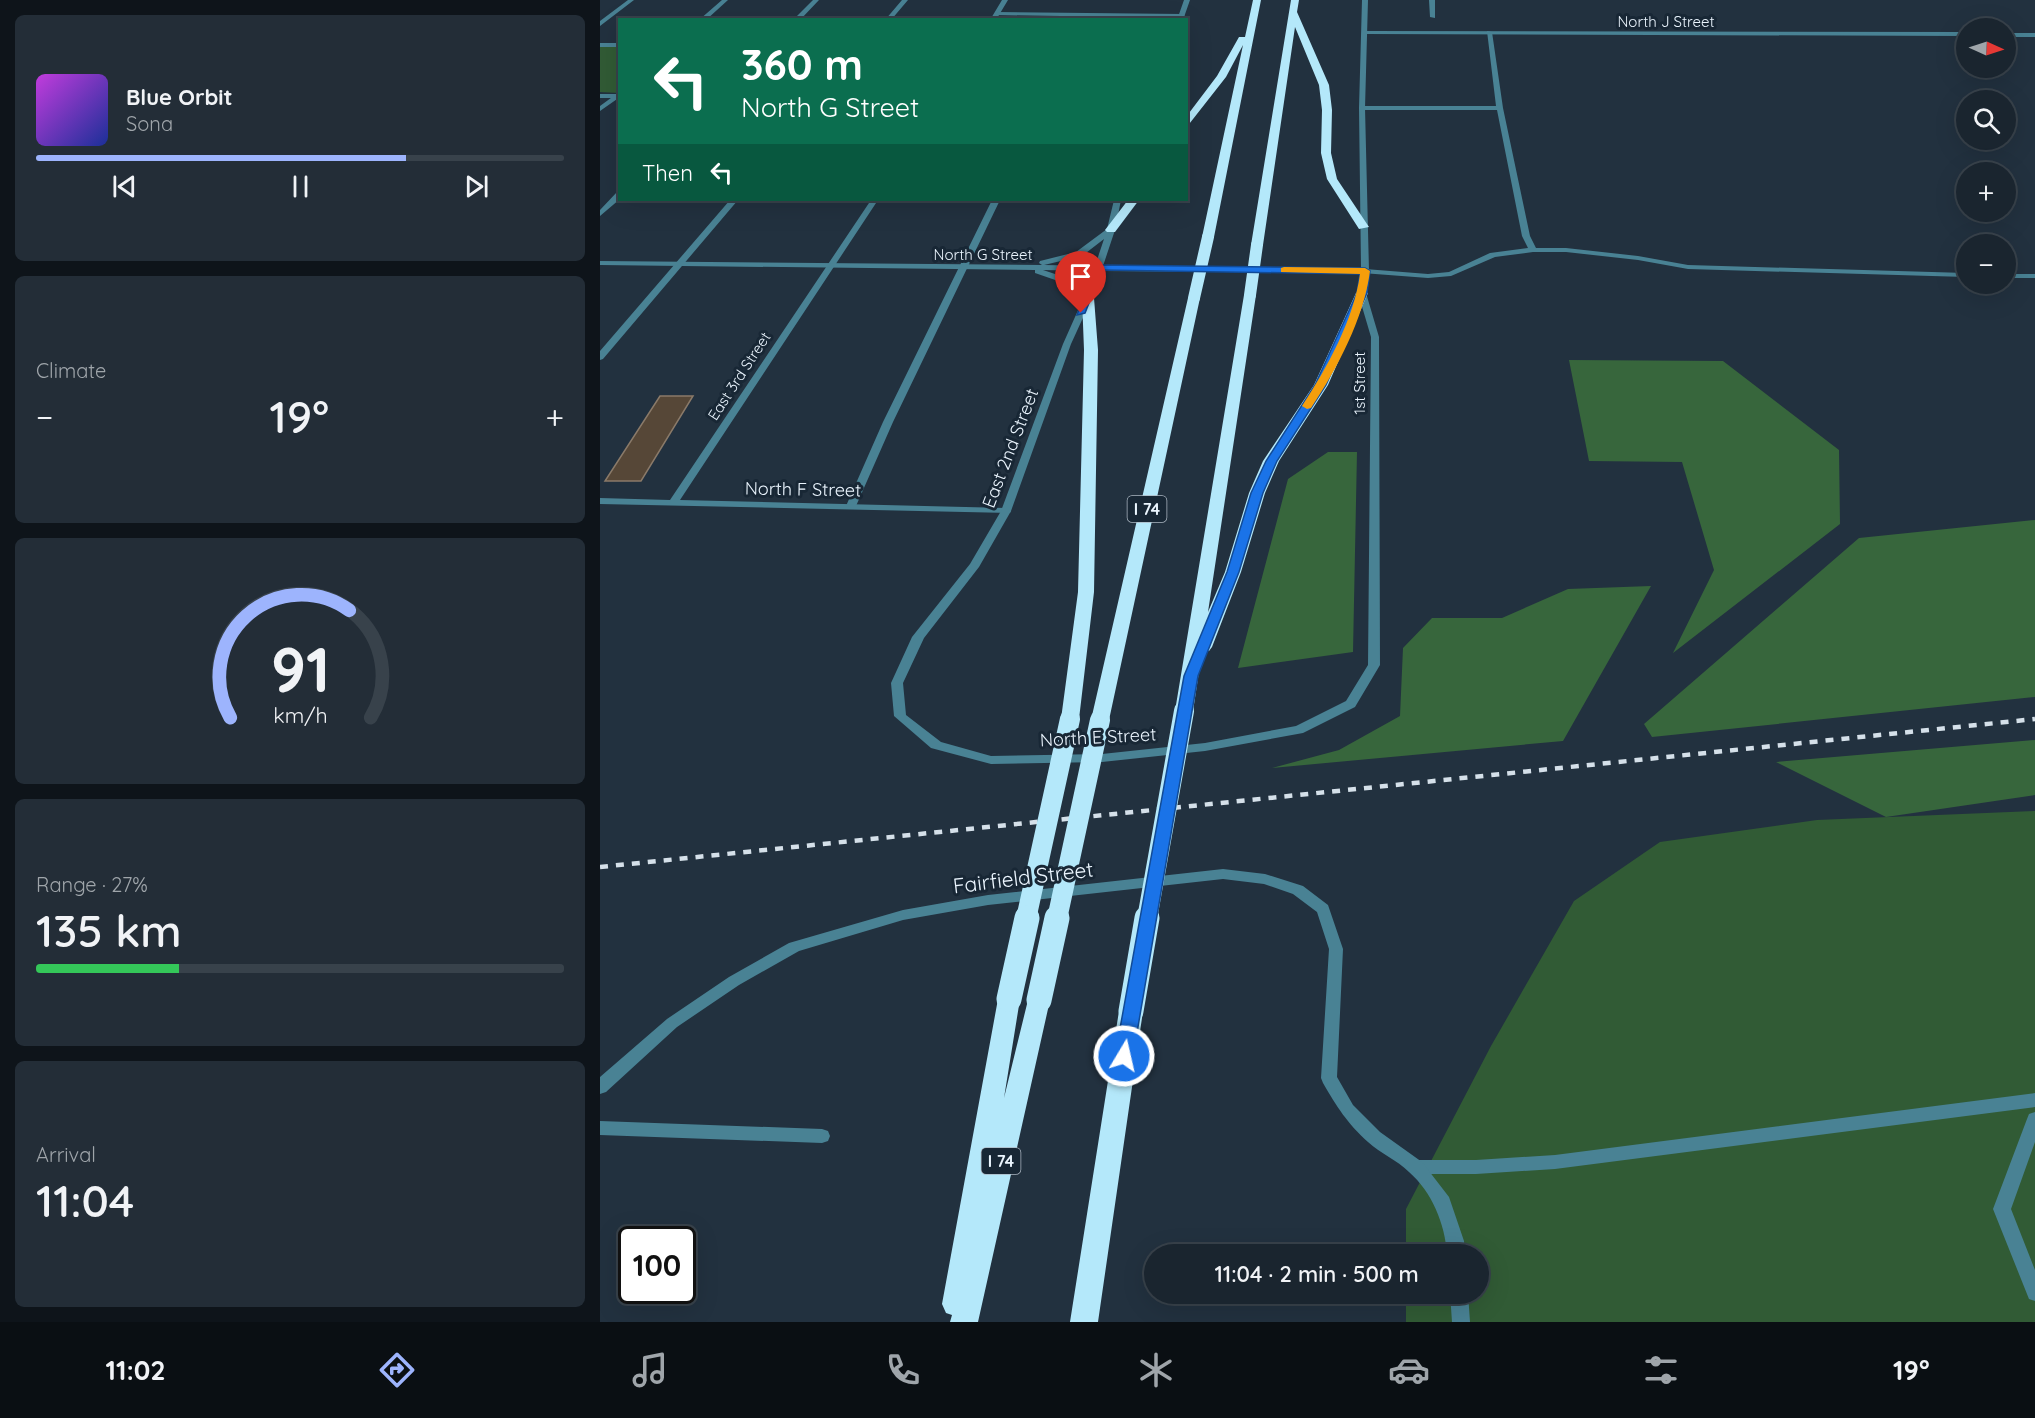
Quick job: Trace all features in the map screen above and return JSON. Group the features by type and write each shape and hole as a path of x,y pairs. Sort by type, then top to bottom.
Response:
{"highway":[{"name":"I 74","path":"964,1322 1039,1000 1208,237 1257,0"},
{"path":"1084,1322 1131,1011 1191,676 1295,0"},
{"path":"1293,12 1324,85 1327,110 1326,153 1332,179 1363,227"},
{"path":"1188,122 1221,77 1251,24"},
{"path":"1111,230 1132,201"},
{"path":"1191,676 1233,572 1257,493 1271,461 1321,385 1362,293"},
{"path":"953,1322 1009,999 1070,719 1086,592 1091,350 1088,298"}],"street":[{"path":"600,24 631,0"},
{"path":"704,18 725,0"},
{"path":"798,18 816,0"},
{"path":"890,18 905,0"},
{"path":"994,17 1005,0"},
{"path":"994,17 1181,18 1186,0"},
{"name":"1st Street","path":"1299,730 1351,704 1374,665 1374,337 1362,293 1365,271 1362,108 1366,32 1365,0"},
{"path":"1432,0 1433,17"},
{"path":"600,18 608,18"},
{"name":"North J Street","path":"1366,32 1956,34"},
{"path":"1489,32 1500,108 1526,236 1533,250"},
{"path":"2016,35 2035,35"},
{"path":"600,45 618,45"},
{"path":"600,96 618,96"},
{"path":"600,109 618,96"},
{"path":"1362,108 1500,108"},
{"path":"600,214 618,196"},
{"path":"600,357 733,201"},
{"name":"East 3rd Street","path":"673,503 873,201"},
{"path":"851,506 996,201"},
{"name":"East 2nd Street","path":"936,745 900,716 897,683 918,637 975,565 1006,511 1067,344 1088,298 1111,230 1118,201"},
{"path":"1028,268 1079,254 1111,230"},
{"name":"North G Street","path":"600,263 1365,271 1428,276 1451,274 1493,255 1533,250 1566,250 1699,267 1956,275"},
{"path":"1028,268 1064,280 1088,298"},
{"path":"2016,276 2035,276"},
{"name":"North F Street","path":"600,501 1006,511"},
{"name":"North E Street","path":"936,745 991,760 1102,758 1205,747 1299,730"},
{"name":"Fairfield Street","path":"600,1087 672,1023 734,981 794,947 903,915 988,900 1223,874 1265,879 1298,890 1323,909 1336,949 1329,1078 1347,1110 1374,1137 1416,1167"},
{"path":"1416,1167 1476,1167 1555,1162 2035,1100"},
{"path":"2035,1119 2002,1209 2035,1293"},
{"path":"600,1128 822,1137"},
{"path":"1416,1167 1443,1202 1455,1244"},
{"path":"1460,1304 1461,1322"}],"green space":[{"path":"600,45 618,45 618,93 600,92"},
{"path":"1569,360 1723,361 1839,450 1840,524 1673,653 1714,570 1682,462 1589,461"},
{"path":"1328,452 1357,452 1353,652 1238,668 1288,479"},
{"path":"2035,520 2035,697 1652,737 1644,724 1859,538"},
{"path":"1651,586 1563,741 1272,768 1339,750 1400,716 1403,648 1432,618 1502,618 1568,589"},
{"path":"2035,740 2035,795 1886,817 1776,762"},
{"path":"2035,811 2035,1322 1406,1322 1406,1304 1489,1304 1489,1244 1406,1244 1406,1209 1491,1046 1574,901 1660,842 1817,820"}],"building":[{"path":"660,396 693,396 641,481 605,481"}],"railway":[{"path":"600,867 2035,719"}],"slow traffic":[{"path":"1284,270 1365,271 1362,293 1321,385 1307,406"}],"route":[{"path":"1081,313 1098,268 1365,271 1362,293 1321,385 1271,461 1257,493 1233,572 1191,676 1124,1056"}]}
